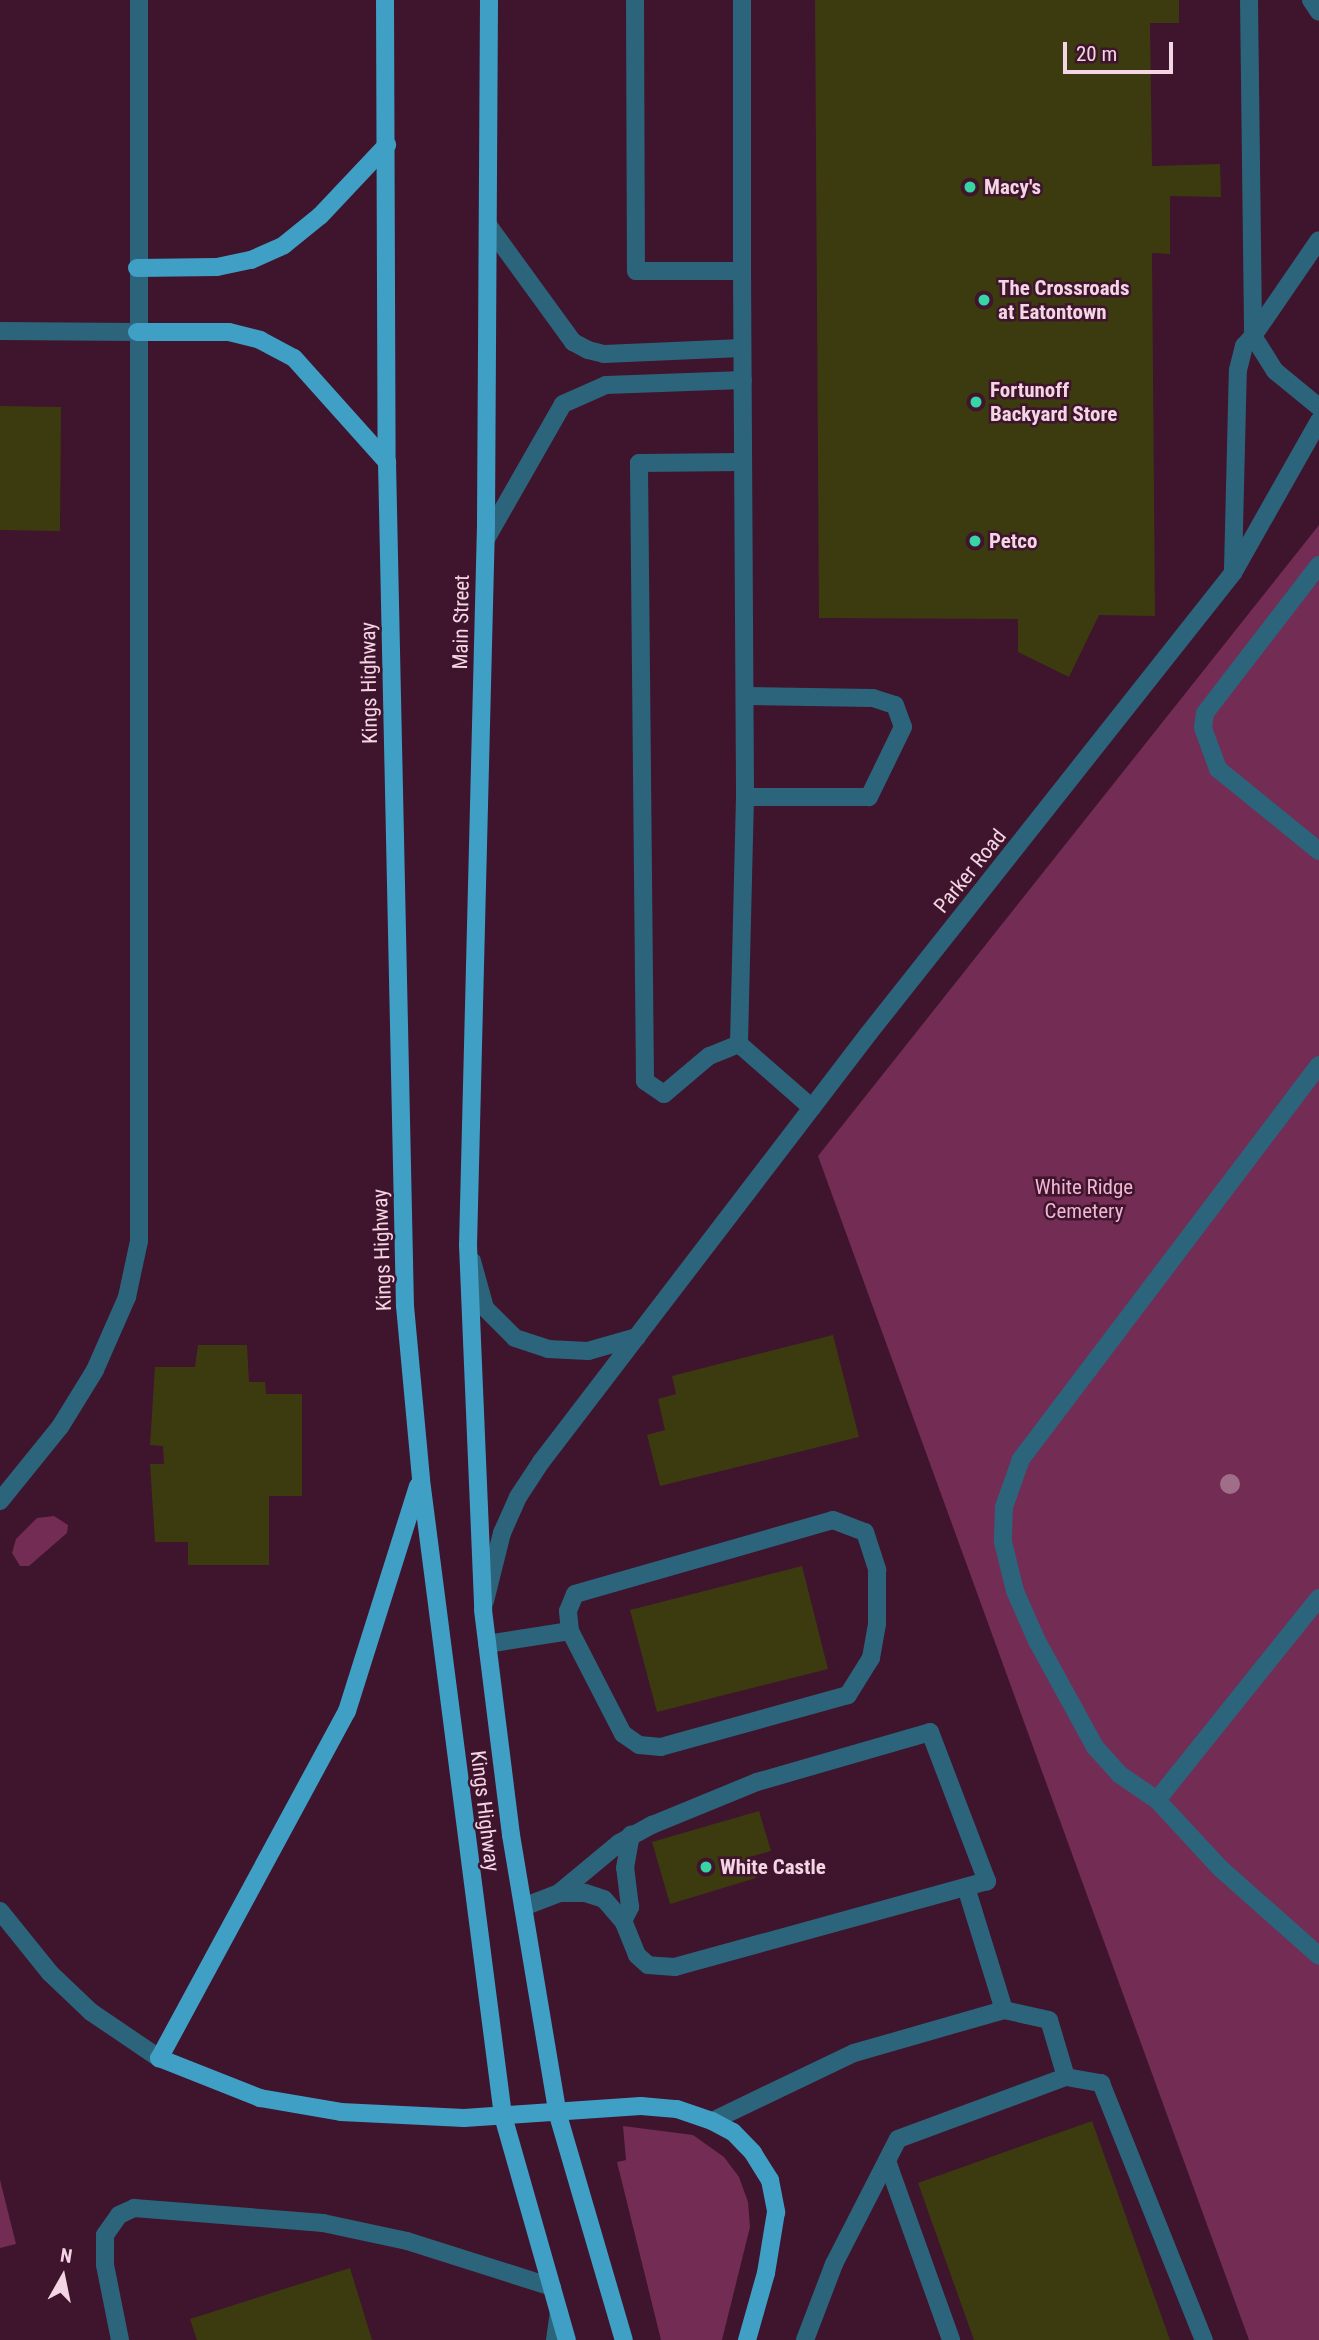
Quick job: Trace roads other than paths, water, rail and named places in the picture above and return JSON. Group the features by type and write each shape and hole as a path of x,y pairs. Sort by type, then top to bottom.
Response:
{"main road":[{"path":"137,268 217,267 251,260 284,246 320,216 387,145 385,0"},
{"name":"Main Street","path":"468,1245 486,539 489,0"},
{"name":"Kings Highway","path":"387,145 387,461 405,1306 421,1480 503,2116 567,2340"},
{"path":"136,332 229,332 260,340 294,358 387,461"},
{"name":"Kings Highway","path":"468,1245 483,1610 523,1907 558,2115 624,2340"},
{"path":"421,1480 347,1711 159,2057 223,2086 300,2106 387,2116 558,2115 641,2106 677,2109 712,2121 733,2132 753,2153 770,2180 776,2212 766,2273 747,2340"}],"street":[{"path":"0,1501 60,1427 95,1370 127,1297 139,1241 136,332 139,0"},
{"path":"635,0 636,271 742,271"},
{"path":"739,1044 745,797 741,0"},
{"path":"1249,0 1253,336 1275,372 1319,407"},
{"path":"1311,0 1319,12"},
{"path":"488,225 573,342 588,350 604,354 743,348"},
{"path":"1233,573 1238,370 1244,346 1319,240"},
{"path":"0,331 136,332"},
{"path":"486,539 563,404 606,385 743,380"},
{"name":"Parker Road","path":"483,1610 502,1532 518,1497 812,1108 1233,573 1319,421"},
{"path":"739,1044 709,1056 664,1094 645,1081 639,463 743,462"},
{"path":"1319,565 1205,713 1203,727 1206,747 1218,769 1319,851"},
{"path":"745,696 873,698 895,705 903,727 869,797 745,797"},
{"path":"739,1044 812,1108"},
{"path":"1319,1065 1021,1459 1004,1507 1003,1542 1015,1591 1065,1696 1095,1747 1119,1774 1157,1800 1220,1868 1319,1956"},
{"path":"468,1245 485,1308 515,1339 548,1349 588,1351 637,1337"},
{"path":"833,1520 865,1532 877,1570 877,1624 871,1658 848,1695 661,1747 639,1745 623,1734 570,1631 568,1611 575,1594 833,1520"},
{"path":"1157,1800 1319,1598"},
{"path":"487,1644 570,1631"},
{"path":"523,1907 559,1893 631,1835 757,1782 930,1732 987,1881 675,1967 648,1965 637,1955 623,1921 604,1899 585,1893 559,1893"},
{"path":"623,1921 630,1907 625,1868 631,1835"},
{"path":"966,1887 1004,2010"},
{"path":"0,1911 50,1973 91,2012 159,2057"},
{"path":"712,2121 854,2053 1004,2010 1049,2020 1066,2077"},
{"path":"806,2340 834,2264 898,2139 1066,2077 1101,2083 1204,2340"},
{"path":"887,2161 951,2340"},
{"path":"120,2340 105,2265 105,2235 119,2215 134,2208 323,2223 407,2241 552,2287"},
{"path":"555,2340 559,2312"}],"place":[{"name":"Macy's","path":"970,187"},
{"name":"The Crossroads at Eatontown","path":"984,300"},
{"name":"Fortunoff Backyard Store","path":"976,402"},
{"name":"Petco","path":"975,541"},
{"name":"White Castle","path":"706,1867"}],"park label":[{"name":"White Ridge Cemetery","path":"1084,1199"}]}
